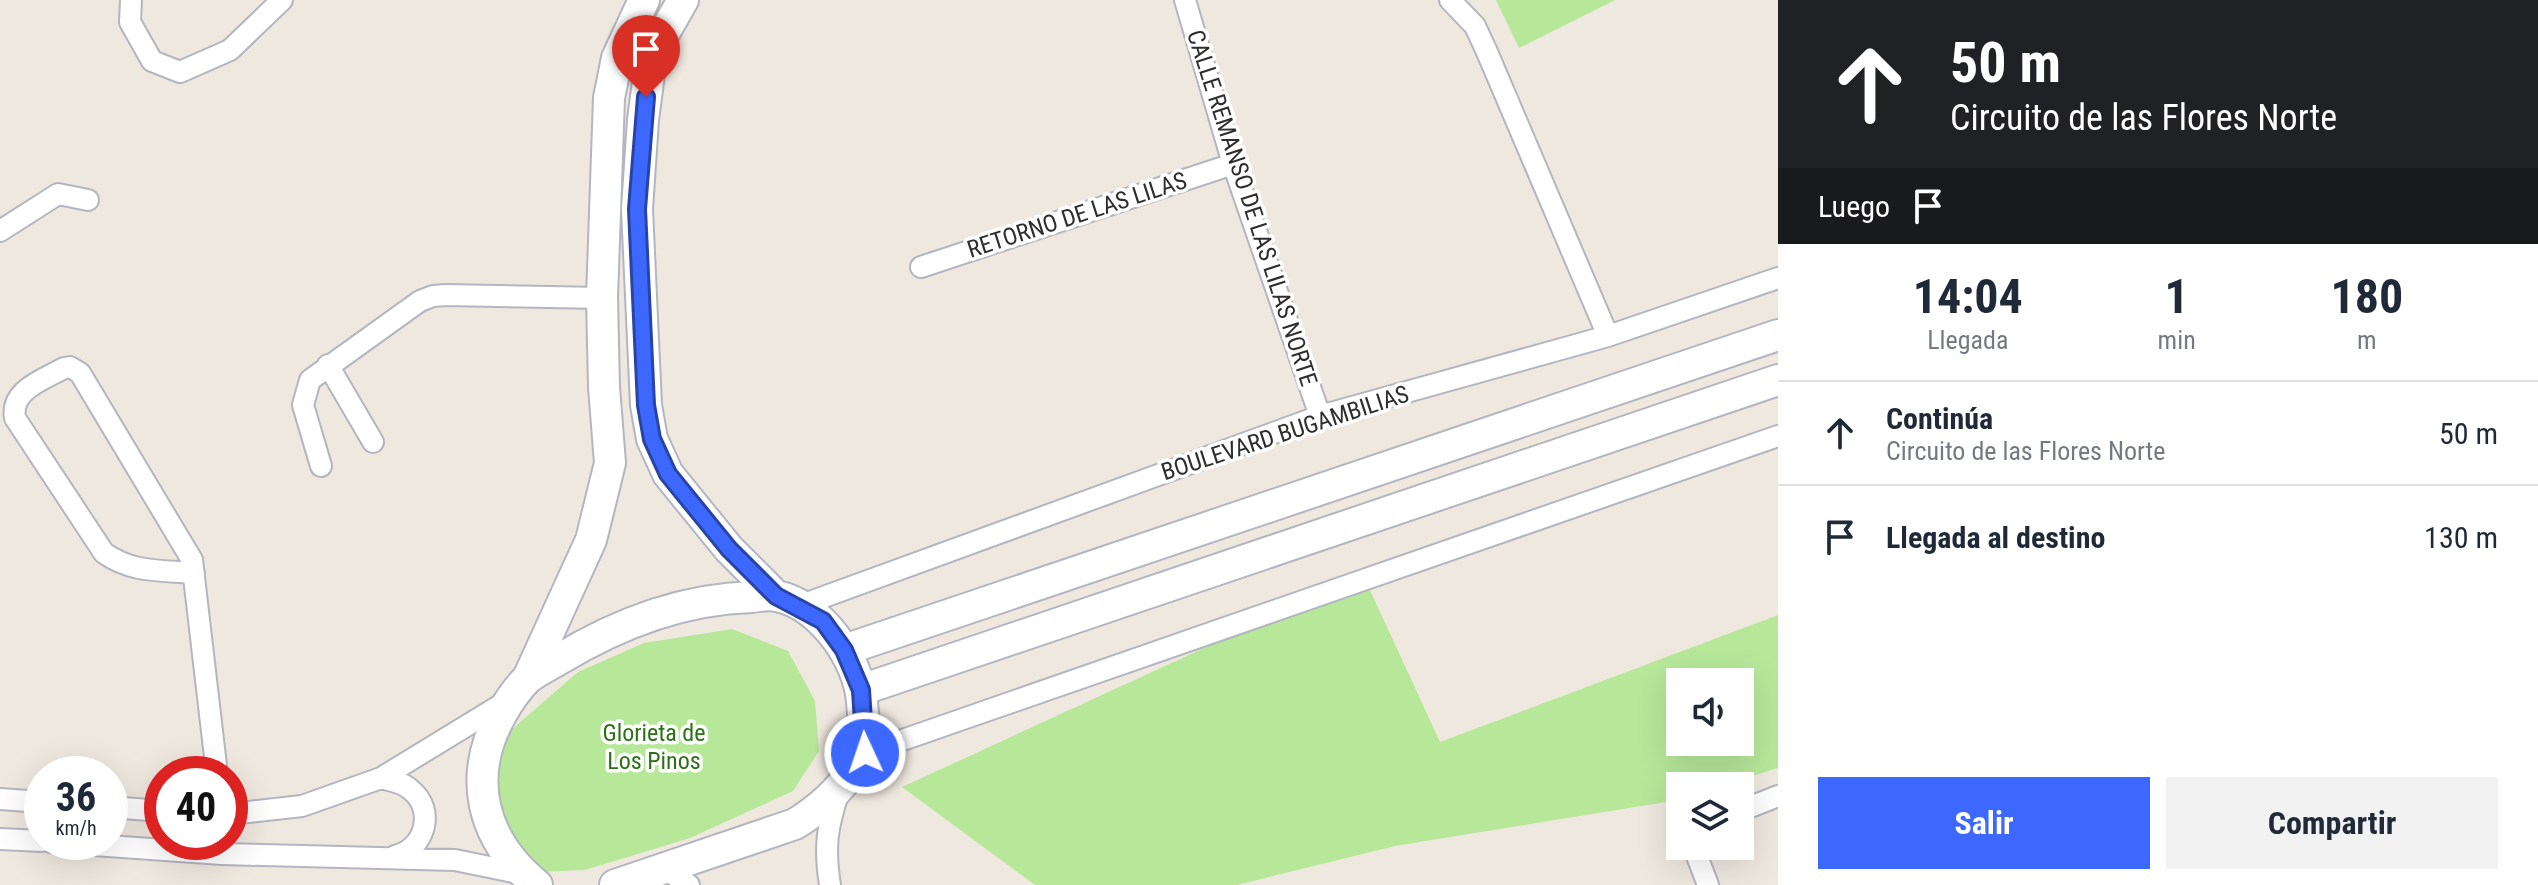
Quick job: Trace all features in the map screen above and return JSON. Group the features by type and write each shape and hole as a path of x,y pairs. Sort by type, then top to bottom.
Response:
{"street":[{"path":"131,0 130,22 152,61 180,72 230,50 282,0"},
{"path":"530,879 503,847 491,826 482,799 483,759 495,726 519,689 591,540 610,463 602,298 609,98 617,58 644,0"},
{"path":"683,0 663,35 649,74 643,120 637,209 646,405 652,439 668,474 729,549 787,601 823,621 844,650 861,690 865,753"},
{"name":"CALLE REMANSO DE LAS LILAS NORTE","path":"1185,0 1233,164 1320,416"},
{"path":"1450,0 1475,26 1608,336"},
{"name":"RETORNO DE LAS LILAS","path":"921,267 1233,164"},
{"path":"0,231 58,194 88,200"},
{"name":"BOULEVARD BUGAMBILIAS","path":"787,601 1320,416 1608,336 1778,278"},
{"path":"321,466 307,423 303,397 310,380 420,301 433,296 602,298"},
{"path":"844,650 1778,335"},
{"path":"328,365 373,442"},
{"path":"194,573 134,568 120,564 104,553 15,418 13,406 19,395 64,368 70,367 80,373 192,560 194,573 215,756"},
{"path":"861,690 1778,380"},
{"path":"604,387 615,398 646,405"},
{"path":"615,885 677,877 795,824 819,809 839,790 865,753 1778,436"},
{"path":"248,812 302,806 381,778 591,640 661,611 727,597 787,601"},
{"path":"381,778 404,784 421,800 425,811 423,832 418,842 401,855 391,857"},
{"path":"830,885 826,861 827,825 839,790"},
{"path":"1754,805 1778,796"},
{"path":"0,799 24,801"},
{"path":"0,839 24,840"},
{"path":"248,849 455,860 530,879"},
{"path":"1699,860 1708,885"}],"green space":[{"path":"1496,0 1615,0 1519,48"},
{"path":"1363,575 1440,742 1778,615 1778,768 1754,775 1754,772 1666,772 1666,802 1395,846 1237,885 1035,885 902,787"},
{"name":"Glorieta de Los Pinos","path":"732,629 788,651 815,701 819,751 793,791 690,838 585,870 536,872 506,843 492,758 510,731 578,672 644,643"}],"route":[{"path":"646,97 637,209 646,405 652,439 668,474 729,549 776,596 823,621 844,650 861,690 865,753"}]}
